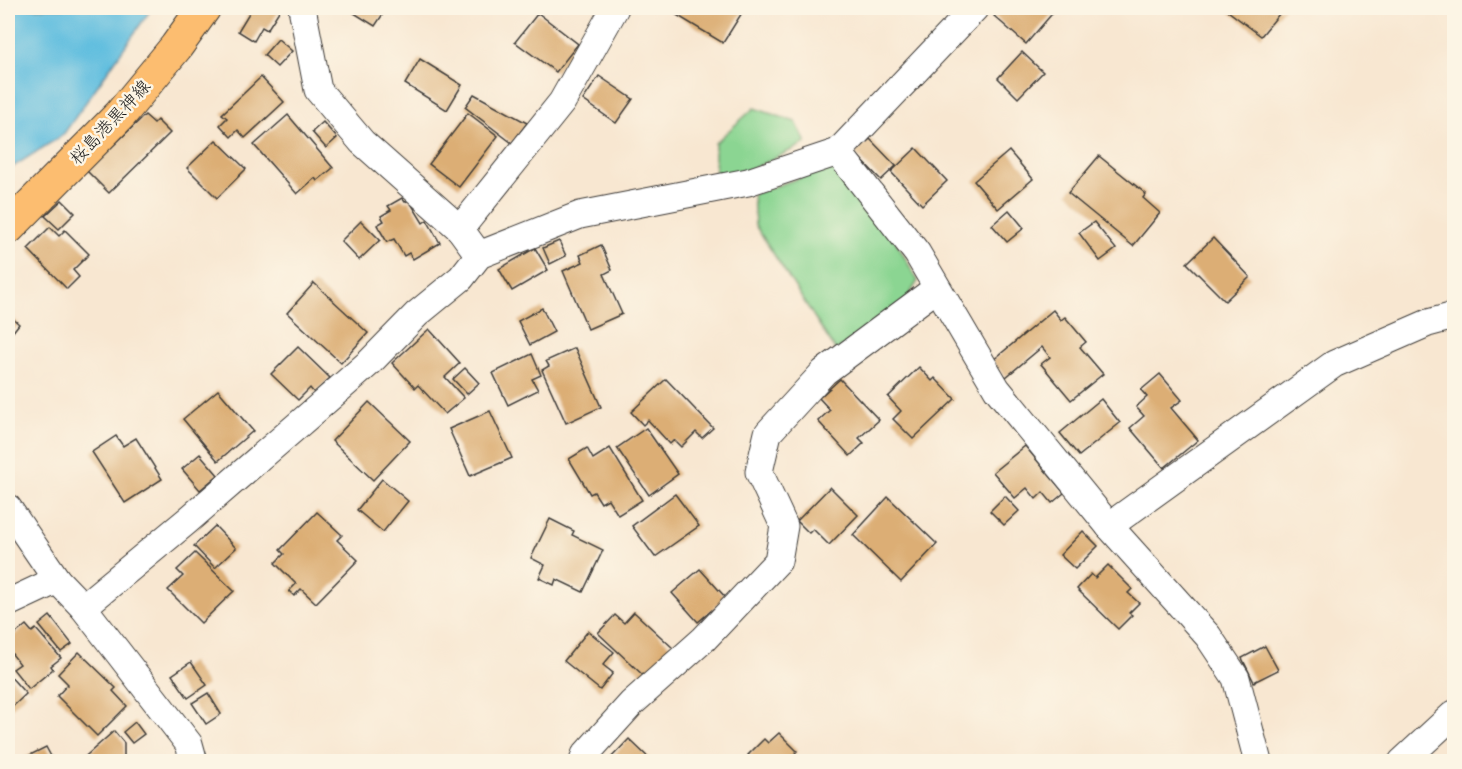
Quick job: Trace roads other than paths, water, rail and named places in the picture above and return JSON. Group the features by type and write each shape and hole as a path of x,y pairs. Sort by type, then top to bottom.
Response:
{"main road":[{"name":"桜島港黒神線","path":"8,228 120,115 176,47 204,8"}],"street":[{"path":"302,8 318,90 362,142 460,229 479,255"},
{"path":"460,229 562,102 615,8"},
{"path":"83,607 188,521 330,398 370,362 417,314 461,278 479,255 580,215 748,182 838,152 975,8"},
{"path":"838,152 917,253 997,389 1109,526 1208,636 1236,678 1258,762"},
{"path":"583,762 585,755 632,703 704,639 778,561 784,526 759,472 768,433 824,372 937,288"},
{"path":"1109,526 1334,364 1428,323 1455,316"},
{"path":"8,508 57,580 83,607 189,744 194,762"},
{"path":"8,603 57,580"},
{"path":"1402,762 1455,714"}],"water":[{"path":"8,8 152,8 63,135 8,170"}]}
